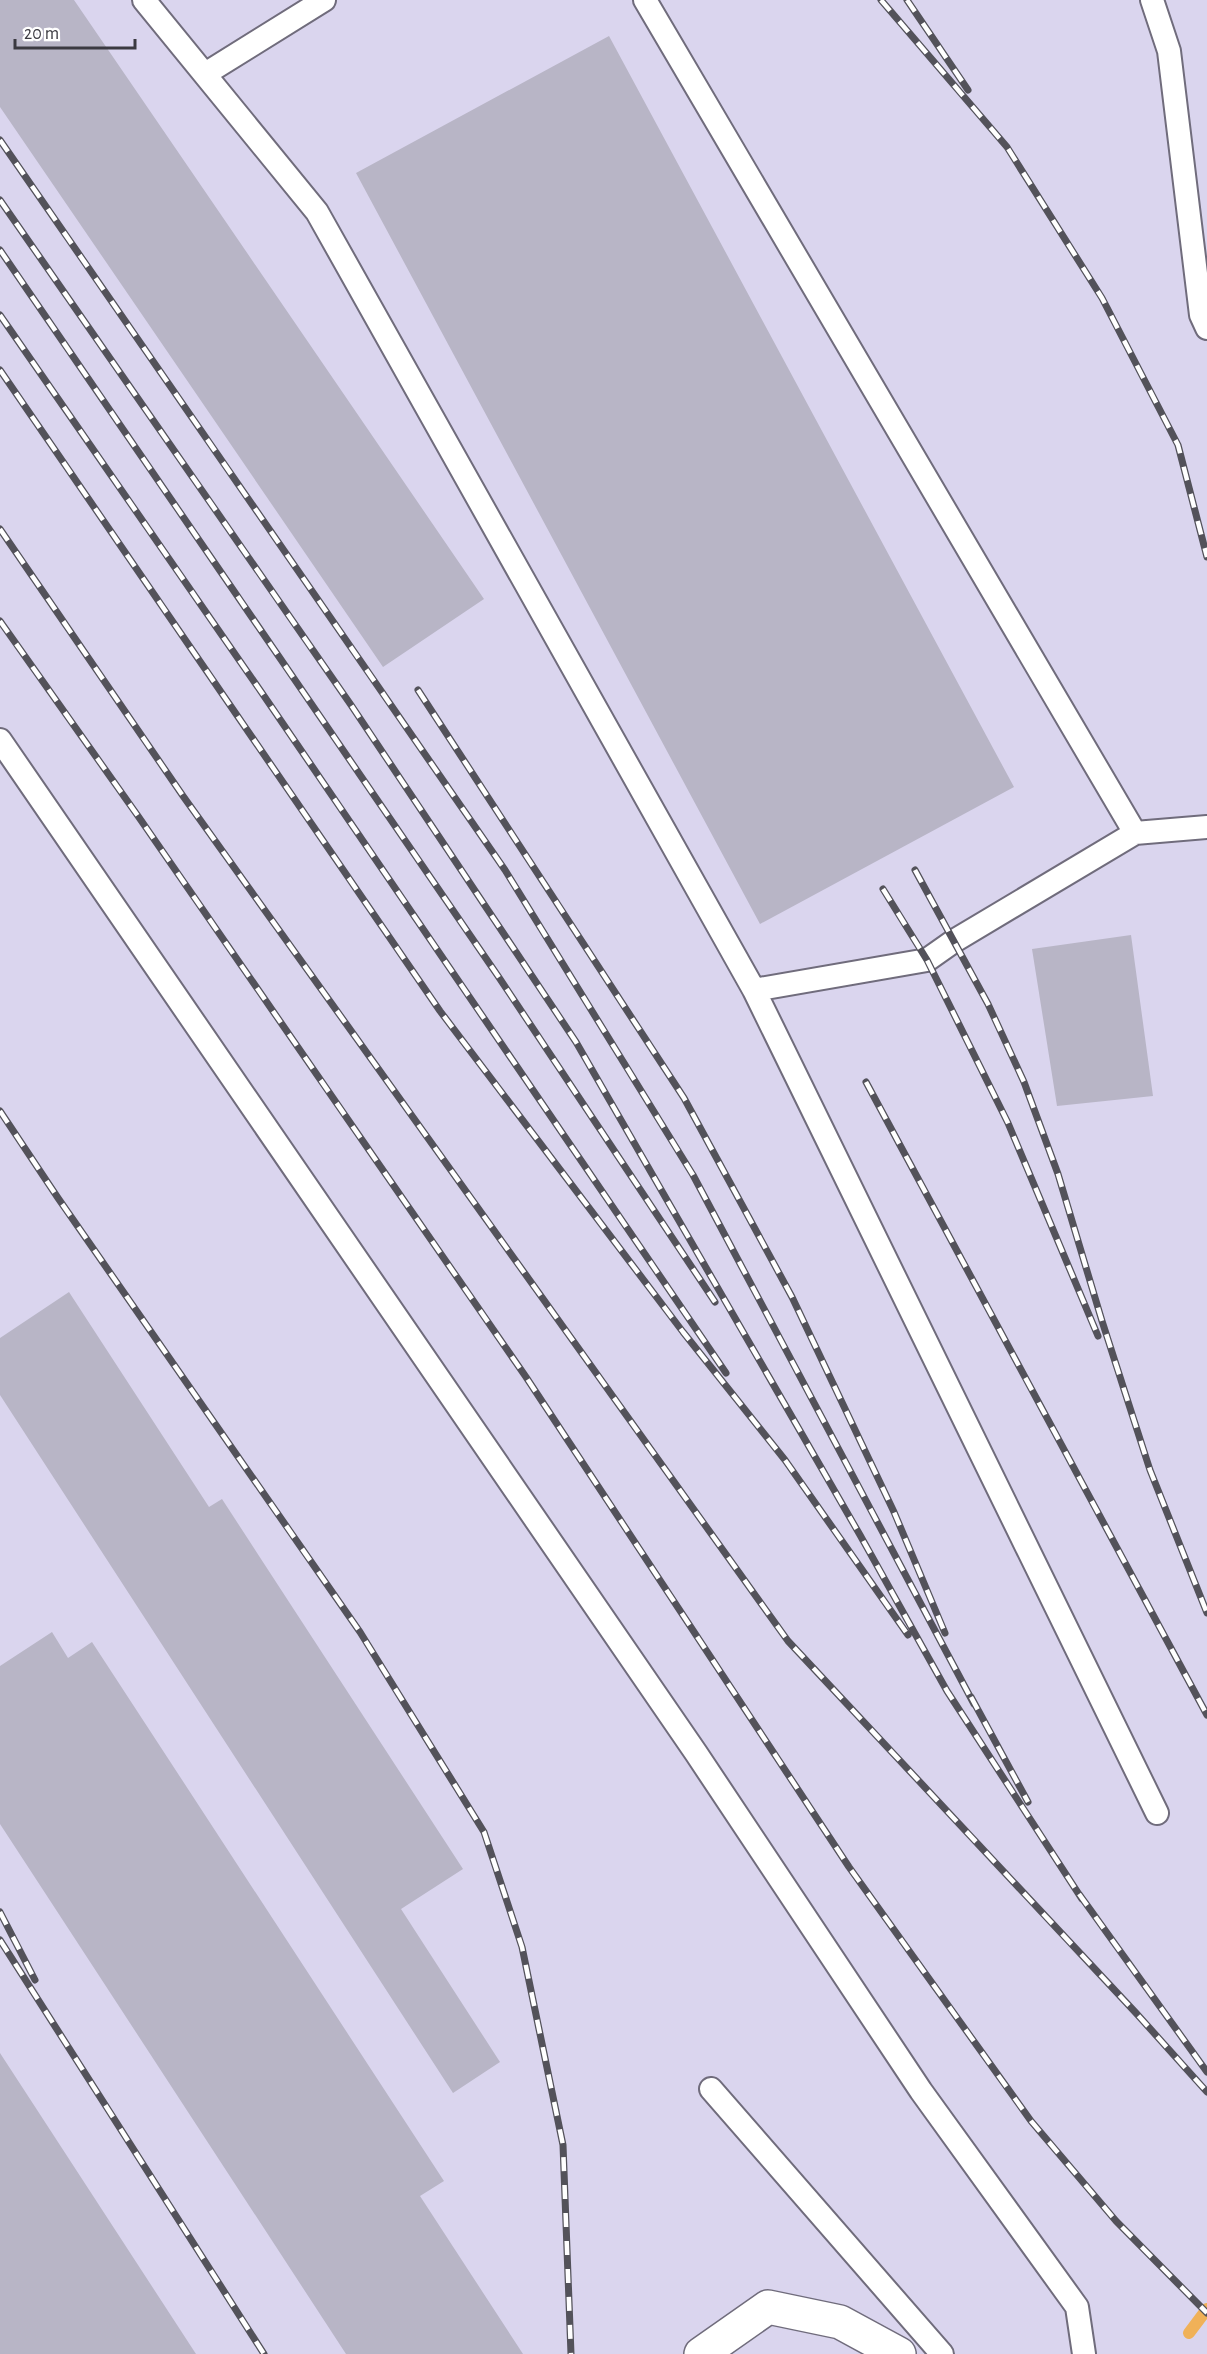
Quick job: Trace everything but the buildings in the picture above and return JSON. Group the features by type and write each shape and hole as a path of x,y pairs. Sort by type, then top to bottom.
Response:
{"street":[{"path":"701,2354 768,2307 840,2322 899,2354"}],"lane":[{"path":"144,0 317,212 754,990 1157,1813"},
{"path":"205,74 324,0"},
{"path":"645,0 1135,833"},
{"path":"1152,0 1169,51 1201,315 1207,328"},
{"path":"0,740 689,1743 921,2091 1077,2307 1084,2354"},
{"path":"754,990 927,960 954,941 1135,833 1207,827"},
{"path":"711,2089 942,2354"}],"shaded area":[{"path":"0,0 1207,0 1207,2354 0,2354"}],"waterway":[{"path":"1189,2333 1207,2309"}],"railway":[{"path":"881,0 1007,147 1102,298 1178,445 1207,557"},
{"path":"907,0 968,90"},
{"path":"0,140 505,870 693,1175 974,1704"},
{"path":"0,200 351,705 576,1042 860,1535 947,1691 1082,1899"},
{"path":"0,250 498,976 715,1302"},
{"path":"0,315 262,693 726,1373"},
{"path":"0,370 440,1011 683,1332 785,1460 908,1635"},
{"path":"0,529 183,796 788,1641 1207,2092"},
{"path":"0,621 138,816 526,1377 849,1867 1031,2121 1116,2221 1207,2313"},
{"path":"418,690 684,1098 792,1297 894,1512 945,1633"},
{"path":"915,870 988,1004 1024,1082 1058,1174 1150,1470 1207,1613"},
{"path":"883,889 927,960 1008,1123 1098,1336"},
{"path":"866,1082 1207,1715"},
{"path":"0,1111 360,1632 484,1832 522,1947 563,2145 571,2354"},
{"path":"971,1697 1028,1802"},
{"path":"1079,1894 1207,2072"},
{"path":"0,1912 35,1980"},
{"path":"0,1940 264,2354"}]}
